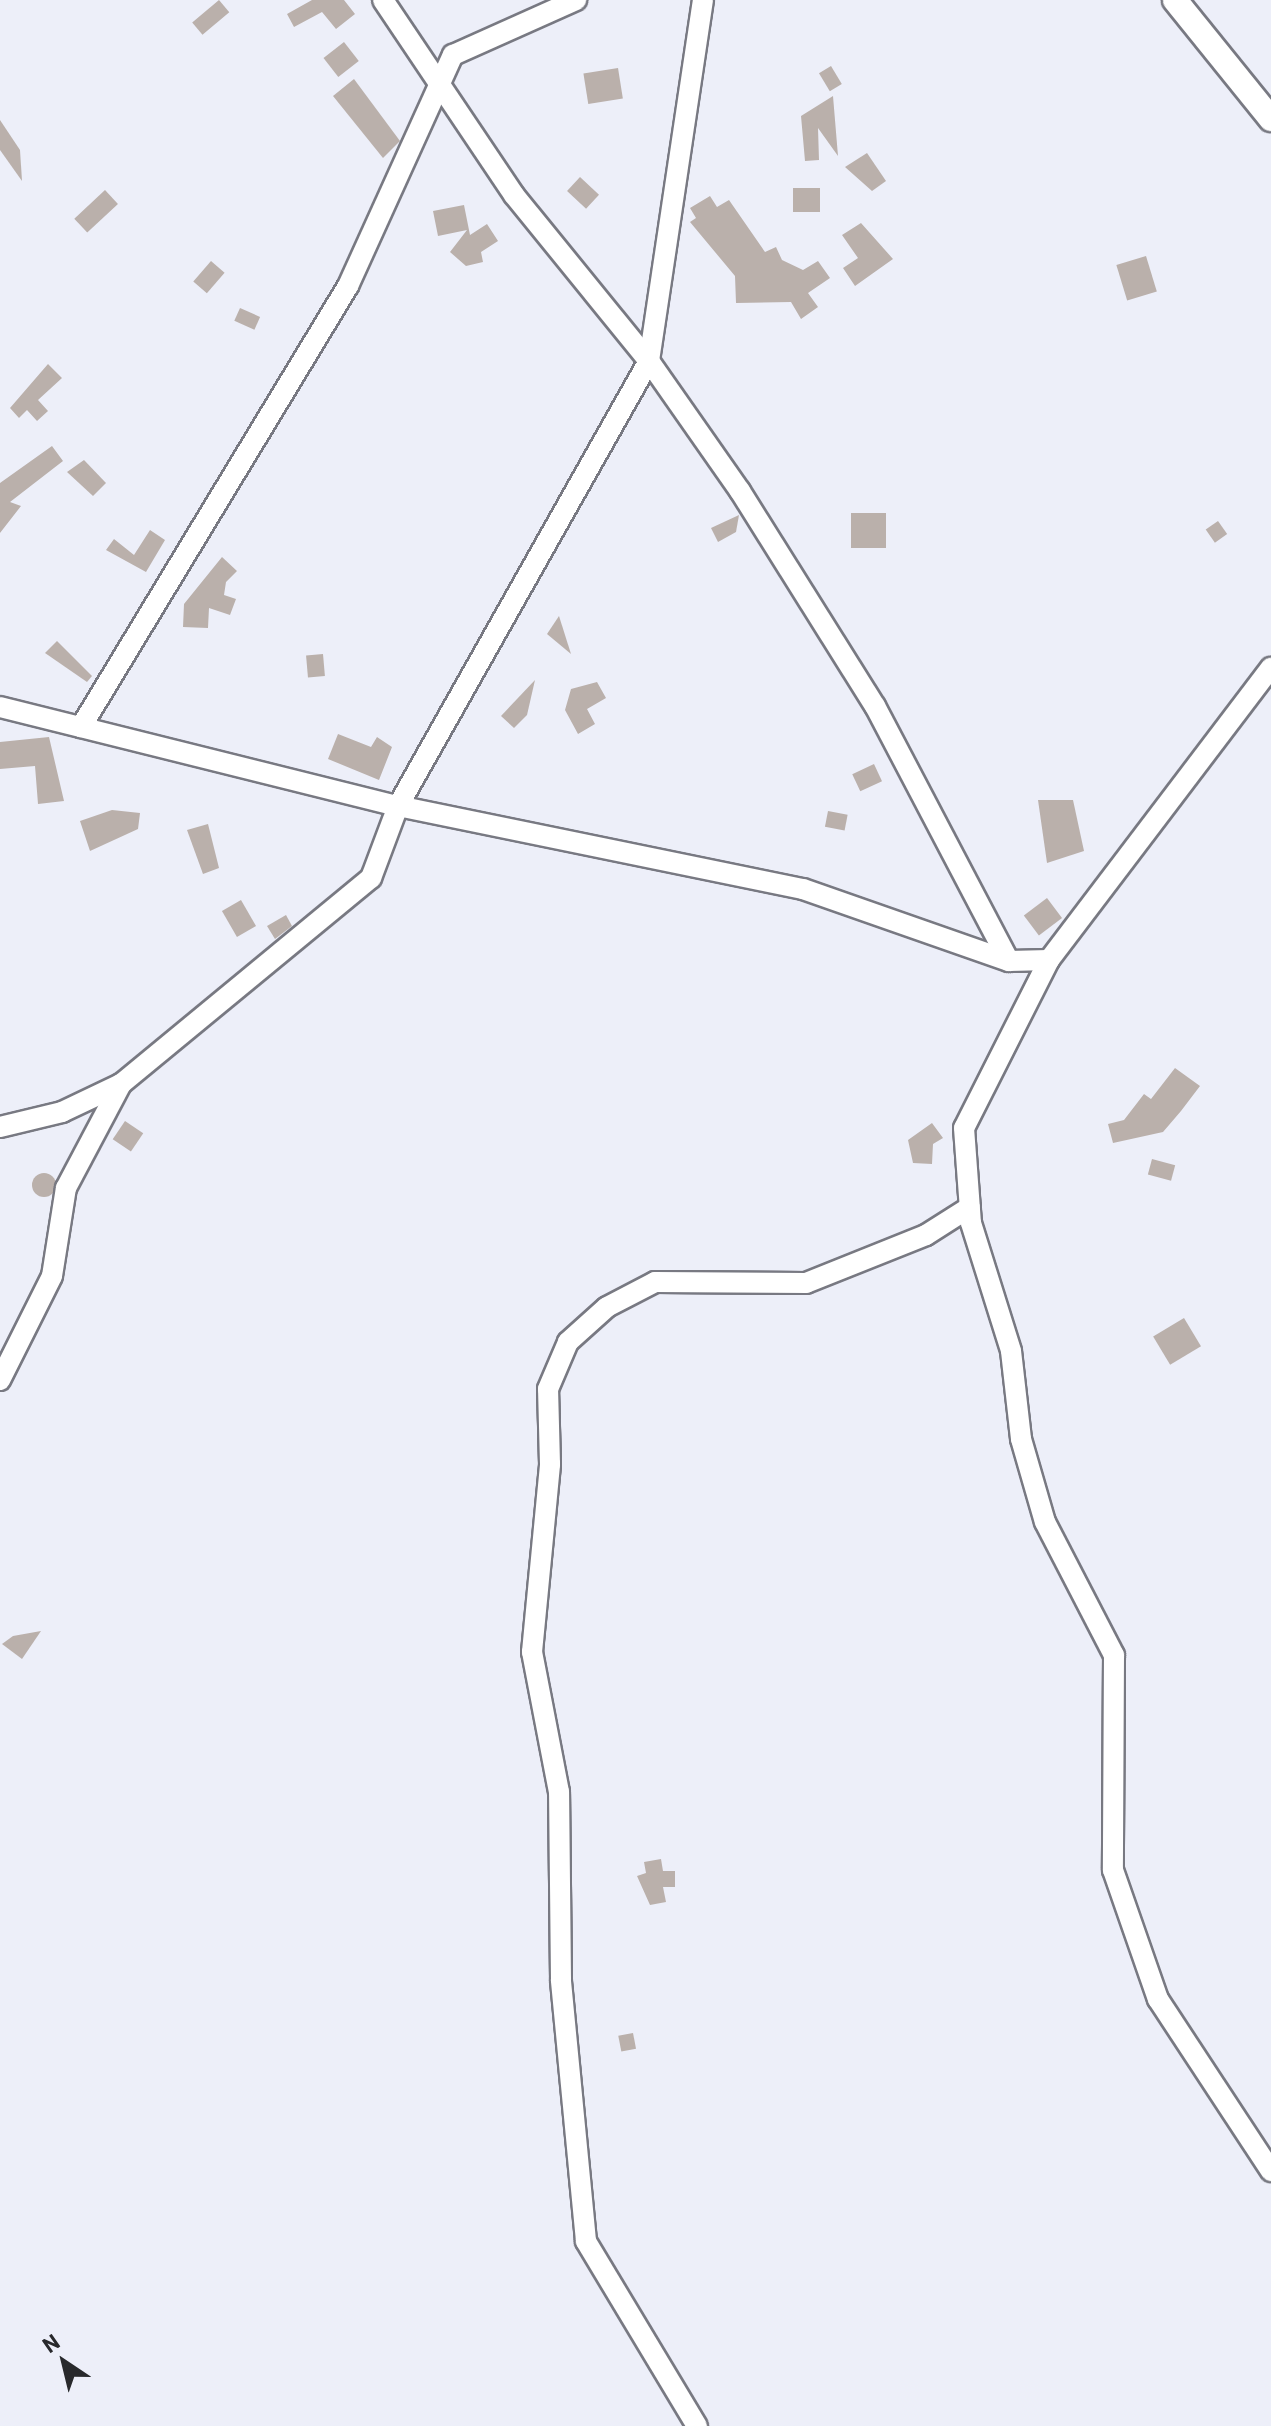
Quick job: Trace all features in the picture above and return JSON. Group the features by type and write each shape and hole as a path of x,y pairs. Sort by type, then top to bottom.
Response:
{"street":[{"path":"383,0 514,195 649,361 875,706 1009,961"},
{"path":"81,727 348,286 444,87 453,55 576,0"},
{"path":"0,1127 62,1112 121,1084 371,878 398,806 649,361 703,0"},
{"path":"1175,0 1271,119"},
{"path":"1271,668 1049,960 964,1128 970,1207 1011,1351 1021,1439 1045,1522 1114,1655 1113,1870 1158,1999 1271,2171"},
{"path":"0,707 398,806 803,889 1009,961 1049,960"},
{"path":"0,1380 52,1276 66,1188 121,1084"},
{"path":"697,2426 586,2241 561,1979 559,1792 532,1652 550,1464 548,1389 568,1342 607,1307 655,1282 806,1283 926,1235 970,1207"}],"building":[{"path":"219,0 229,12 202,35 192,22"},
{"path":"312,0 344,0 355,14 336,29 322,12 294,27 287,14"},
{"path":"344,42 359,61 338,77 324,58"},
{"path":"831,66 842,84 830,91 819,73"},
{"path":"618,68 623,99 588,104 583,73"},
{"path":"354,79 400,141 383,158 333,96"},
{"path":"833,96 838,156 818,128 819,160 805,161 801,116"},
{"path":"0,120 20,150 22,181 0,150"},
{"path":"867,153 886,181 872,191 845,167"},
{"path":"580,177 599,195 586,209 567,191"},
{"path":"793,188 820,188 820,212 793,212"},
{"path":"105,190 118,204 87,233 74,219"},
{"path":"710,196 717,207 729,200 765,252 776,247 782,260 803,270 818,261 830,278 808,293 818,307 801,319 791,302 736,303 735,276 690,222 696,218 690,208"},
{"path":"464,205 470,235 487,224 498,241 481,252 483,262 466,266 450,252 467,230 438,236 433,211"},
{"path":"861,223 893,259 855,286 843,268 858,258 842,235"},
{"path":"1146,256 1157,291 1127,300 1116,265"},
{"path":"211,261 225,273 207,293 193,281"},
{"path":"240,308 260,317 254,330 234,321"},
{"path":"48,364 62,378 38,400 48,411 37,421 27,410 19,418 10,408"},
{"path":"52,446 63,461 10,502 21,506 0,533 0,483"},
{"path":"84,460 106,483 93,496 67,472"},
{"path":"851,513 886,513 886,548 851,548"},
{"path":"739,515 736,532 718,542 711,528"},
{"path":"1218,521 1227,534 1215,543 1206,530"},
{"path":"150,530 165,540 146,572 106,550 114,539 134,555"},
{"path":"222,557 237,571 226,582 224,595 236,599 230,615 209,608 208,628 183,627 184,604"},
{"path":"559,616 571,654 547,634"},
{"path":"57,641 92,676 87,682 45,653"},
{"path":"323,654 325,676 308,677 306,655"},
{"path":"535,680 527,715 514,728 501,716"},
{"path":"597,682 606,698 587,709 595,724 578,734 565,710 571,689"},
{"path":"338,734 371,747 377,737 392,747 379,780 328,759"},
{"path":"49,737 64,801 38,804 35,766 0,769 0,742"},
{"path":"874,764 882,781 860,791 852,774"},
{"path":"1038,800 1073,800 1084,851 1047,863"},
{"path":"112,810 140,813 138,829 90,851 80,821"},
{"path":"828,811 848,815 845,831 825,827"},
{"path":"208,824 219,868 203,874 187,830"},
{"path":"1047,898 1062,918 1039,935 1024,915"},
{"path":"241,900 256,926 237,937 222,911"},
{"path":"286,915 292,926 275,939 267,926"},
{"path":"1175,1068 1200,1086 1181,1111 1163,1132 1113,1143 1108,1124 1124,1120 1144,1094 1151,1099"},
{"path":"125,1121 143,1133 131,1152 113,1139"},
{"path":"932,1123 943,1138 933,1144 932,1164 913,1163 908,1140"},
{"path":"1152,1159 1175,1165 1171,1181 1148,1174"},
{"path":"44,1173 52,1177 56,1185 52,1193 44,1197 36,1193 32,1185 36,1177"},
{"path":"1184,1318 1201,1346 1170,1365 1153,1337"},
{"path":"41,1631 22,1659 2,1644 13,1636"},
{"path":"661,1859 663,1871 675,1871 675,1887 663,1887 666,1902 650,1905 637,1876 646,1873 644,1862"},
{"path":"633,2033 636,2049 621,2052 618,2036"}]}
